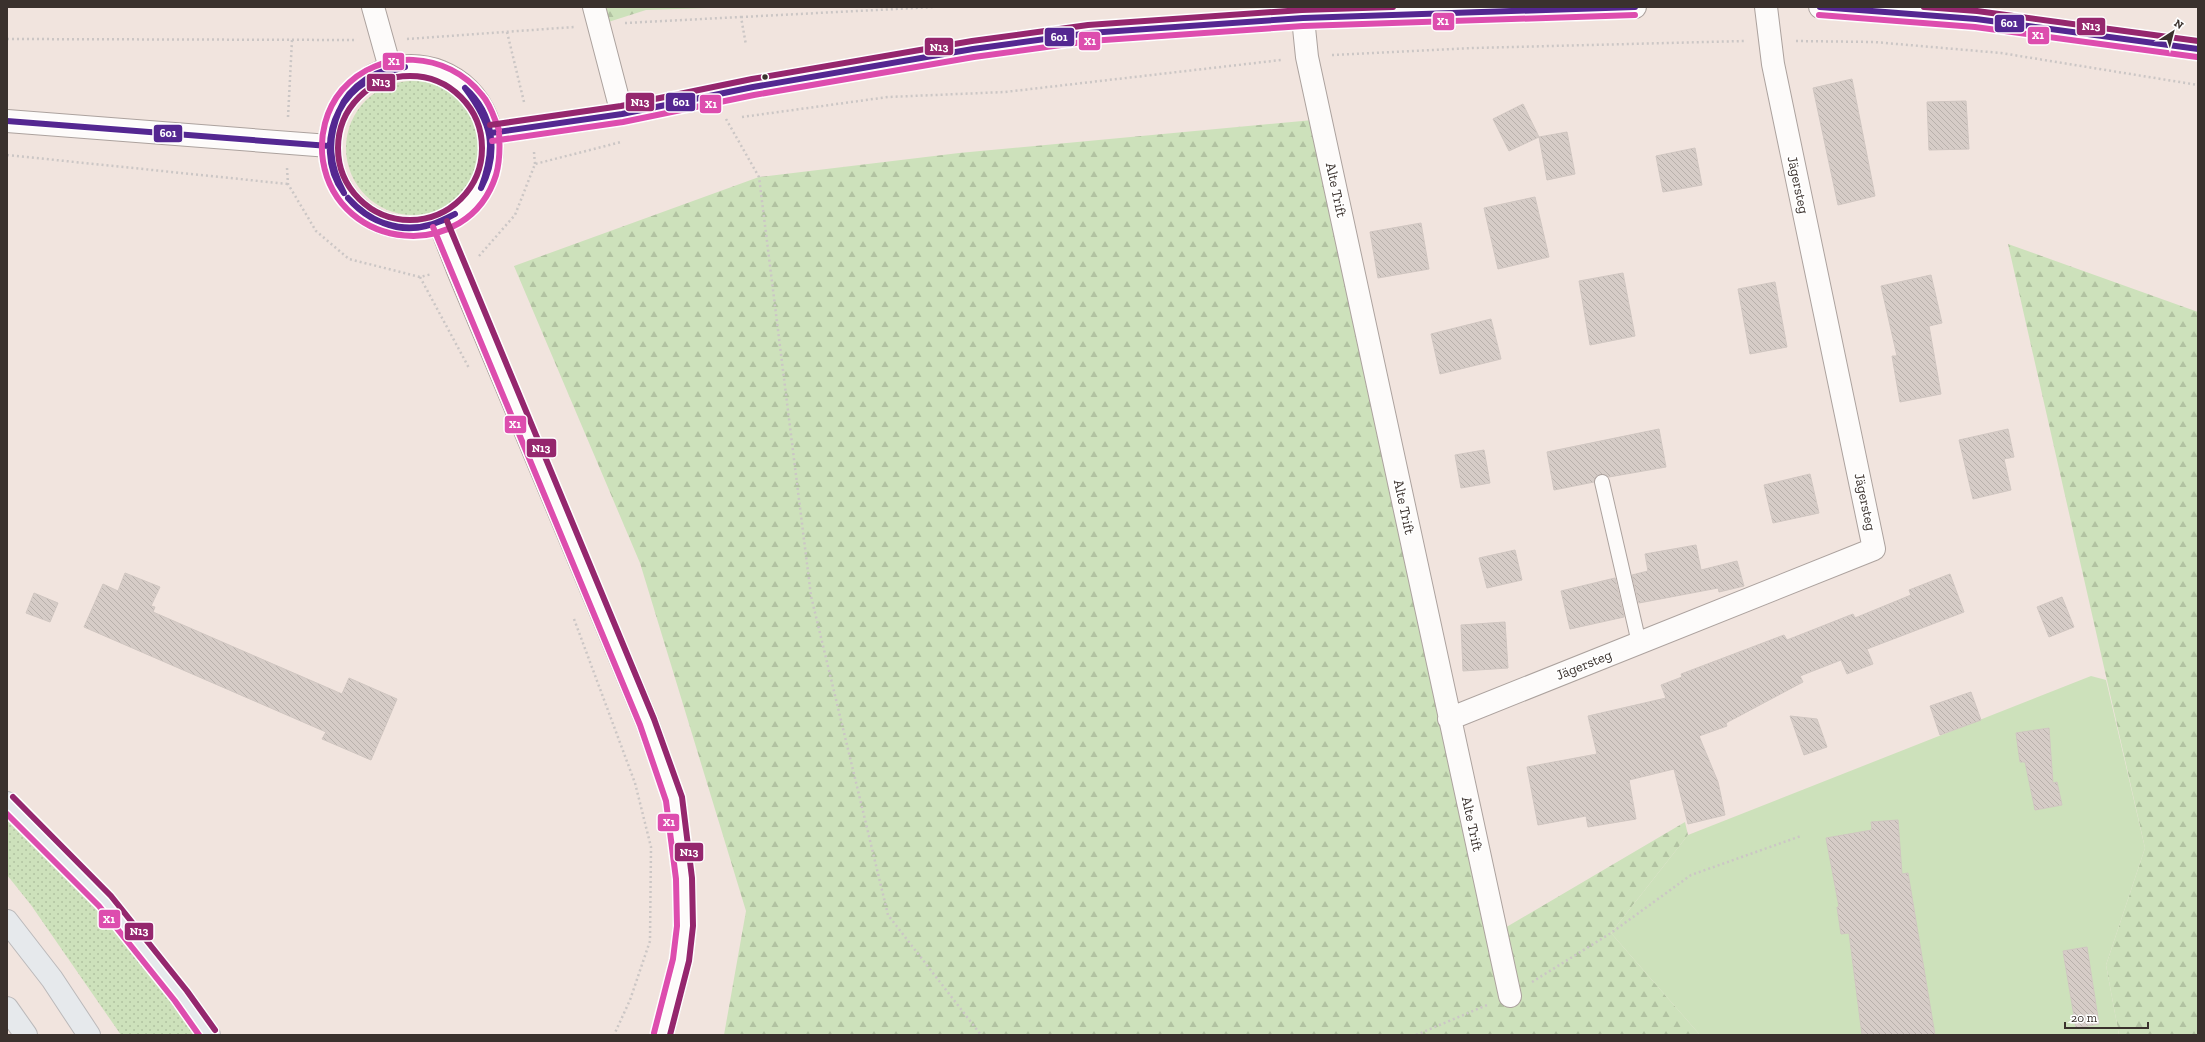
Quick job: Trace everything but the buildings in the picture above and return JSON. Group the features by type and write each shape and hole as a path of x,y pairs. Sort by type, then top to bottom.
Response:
{"highway":[{"path":"7,803 105,901 181,996 209,1035"},
{"path":"7,921 52,979 89,1035"},
{"path":"7,1008 26,1035"}],"street":[{"path":"373,7 390,68"},
{"path":"491,133 622,114 753,87 1047,38 1128,29 1303,18 1635,7"},
{"name":"Jägersteg","path":"1449,719 1874,549 1773,64 1766,7"},
{"path":"1820,7 1976,19 2198,49"},
{"path":"596,16 622,114"},
{"name":"Alte Trift","path":"1303,18 1307,57 1510,996"},
{"path":"417,66 443,72 465,87 482,108 491,133 492,155 487,177 476,197 460,213 440,224 415,229 388,226 364,214 345,196 333,173 329,146 333,120 346,97 366,79 390,68 417,66"},
{"path":"7,121 287,144 329,146"},
{"path":"440,224 647,722 674,799 684,878 685,926 681,960 662,1035"}],"lane":[{"path":"1602,482 1639,643"}],"path":[{"path":"7,39 383,40 507,32 596,16 741,16 934,7"},
{"path":"741,16 746,45"},
{"path":"292,40 287,144 288,184 316,232 348,259 420,277 457,268 482,255 515,215 535,164 531,128 507,32"},
{"path":"718,121 888,97 1005,92 1307,57"},
{"path":"726,119 759,177 811,596 888,915 981,1035"},
{"path":"535,164 628,140"},
{"path":"7,155 288,184"},
{"path":"420,277 473,375"},
{"path":"571,612 635,782 651,847 650,941 630,1000 614,1035"},
{"path":"1416,1035 1510,996 1611,933 1691,875 1801,836"}],"green space":[{"path":"594,7 739,7 646,10 599,25"},
{"path":"420,81 433,83 445,88 461,100 473,116 478,128 480,148 478,168 473,180 461,196 445,208 433,213 406,215 393,213 381,208 365,196 353,180 348,168 346,141 348,128 353,116 365,100 381,88 393,83"},
{"path":"1313,120 1498,932 1685,822 1688,835 1611,933 1700,1035 724,1035 746,911 640,563 514,266 759,177 959,153"},
{"path":"2008,244 2198,312 2198,1035 2119,1035 2106,965 2145,848"},
{"path":"2091,676 2106,680 2145,848 2106,965 2119,1035 1700,1035 1611,933 1688,835"},
{"path":"7,820 34,844 130,945 197,1035 121,1035 31,905 7,875"}],"transit line":[{"name":"N13","path":"490,125 621,106 752,79 972,41 1088,25 1302,10 1393,7"},
{"name":"601","path":"491,133 622,114 753,87 973,49 1089,33 1303,18 1635,7"},
{"name":"601","path":"1820,7 1976,19 2198,49"},
{"name":"N13","path":"1924,7 1977,11 2198,41"},
{"name":"X1","path":"492,141 623,122 754,95 974,57 1090,41 1303,26 1635,15"},
{"name":"X1","path":"1819,15 1975,27 2197,57"},
{"name":"X1","path":"499,130 488,103 468,80 451,70 433,63 413,60 394,61 375,66 357,76 336,97 325,123 322,142 323,161 334,191 352,214 377,229 405,236 433,234 459,223 481,204 496,175 500,144 499,133"},
{"name":"601","path":"339,111 344,102 357,86 375,74 385,70 405,67"},
{"name":"601","path":"339,111 351,94 359,87 385,73 405,67"},
{"name":"N13","path":"403,76 417,76 438,81 456,92 466,102 477,120 481,134 482,148 481,162 477,176 466,194 456,204 438,215 417,220 403,220 382,215 364,204 354,194 343,176 338,155 338,141 343,120 354,102 364,92 382,81 403,76"},
{"name":"601","path":"465,88 475,98 482,110 488,122 491,135 490,162 487,175 481,188"},
{"name":"601","path":"465,88 481,113 489,135 489,159 481,188"},
{"name":"601","path":"339,111 331,142 331,152 335,172 344,193"},
{"name":"601","path":"339,111 332,131 330,152 334,174 344,193"},
{"name":"601","path":"7,121 329,146"},
{"name":"601","path":"348,198 374,219 404,228 415,228 430,225 455,214"},
{"name":"601","path":"348,198 371,218 398,227 427,225 441,221 455,214"},
{"name":"N13","path":"447,221 654,719 682,797 692,878 693,926 689,961 670,1035"},
{"name":"X1","path":"433,227 640,725 666,801 676,879 677,926 673,959 654,1033"},
{"name":"N13","path":"13,797 111,896 187,991 215,1030"},
{"name":"X1","path":"7,814 99,906 175,1001 199,1035"}]}
